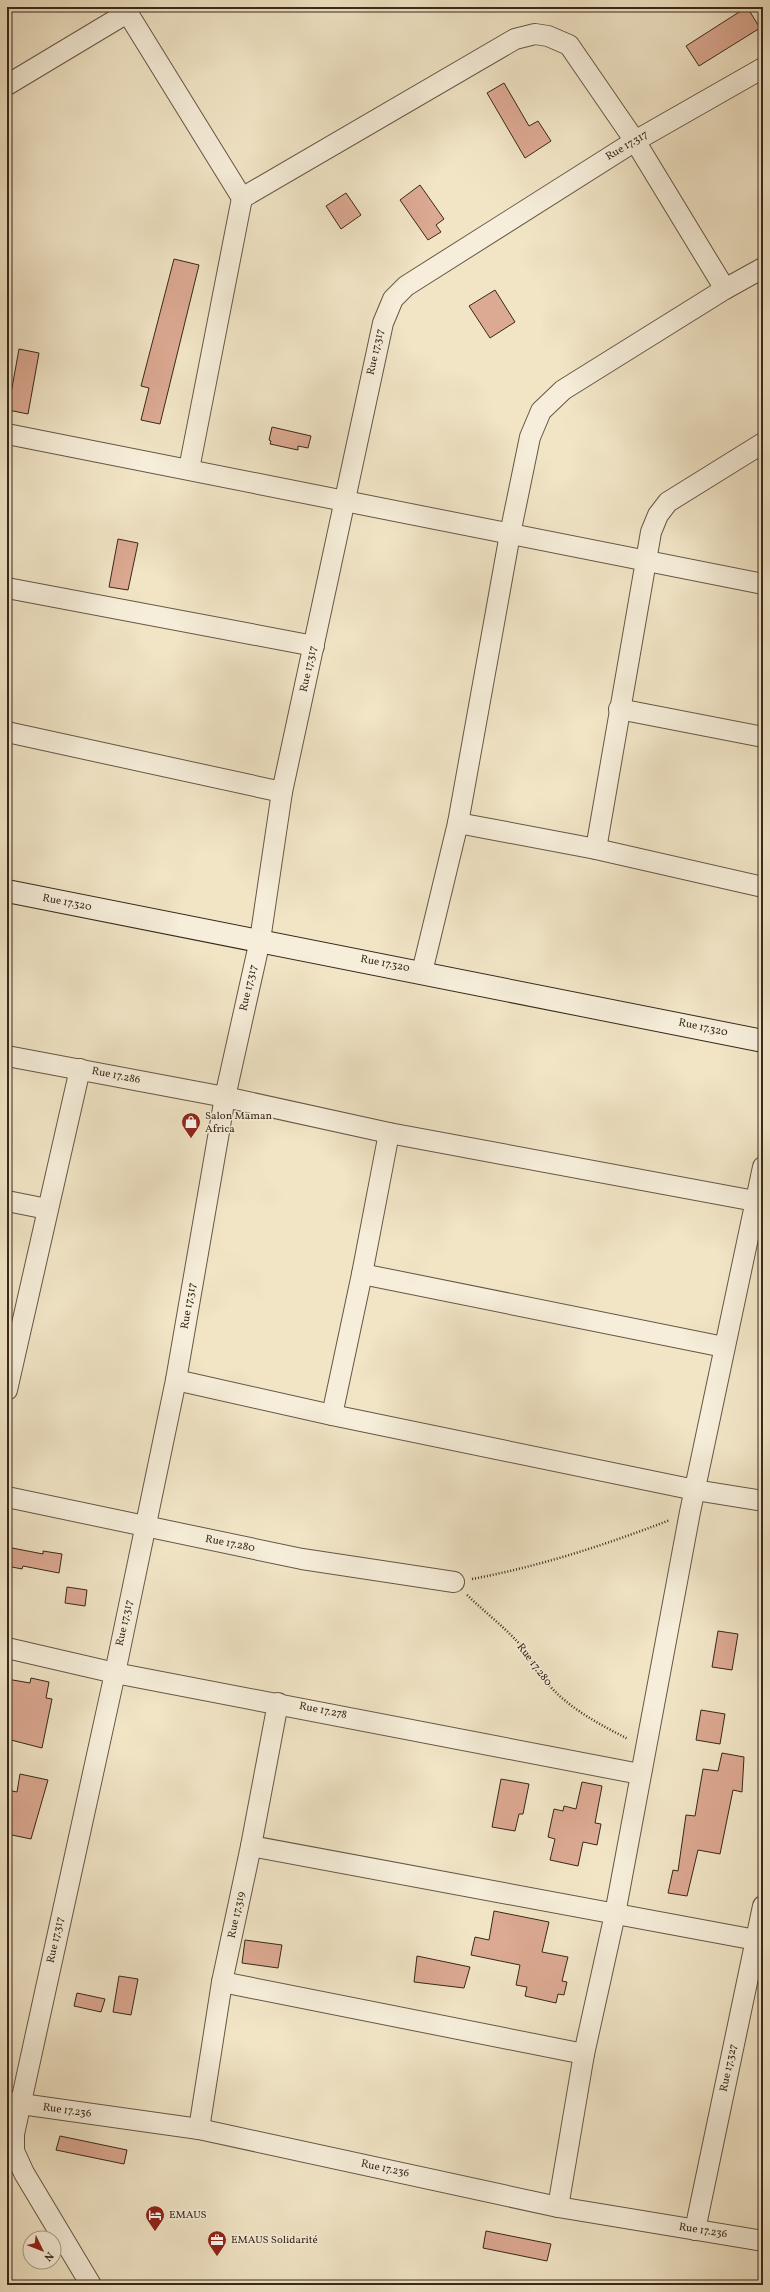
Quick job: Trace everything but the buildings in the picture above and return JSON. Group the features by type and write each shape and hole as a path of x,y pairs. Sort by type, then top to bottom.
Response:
{"street":[{"path":"7,85 126,10 242,198 189,469"},
{"path":"242,198 515,39 535,34 548,36 569,45 635,141 725,289"},
{"name":"Rue 17.317","path":"91,2285 24,2173 14,2151 14,2104 115,1673 176,1380 224,1097 260,940 282,792 383,323 394,299 406,286 635,141 763,68"},
{"path":"422,972 458,823 510,534 530,437 541,411 563,390 725,289 763,268"},
{"path":"7,434 763,584"},
{"path":"596,849 619,709 651,532 658,515 668,502 763,443"},
{"path":"7,588 314,646"},
{"path":"619,709 763,737"},
{"path":"7,732 282,792"},
{"path":"458,823 596,849 763,887"},
{"name":"Rue 17.320","path":"7,891 422,972 763,1041"},
{"name":"Rue 17.286","path":"7,1056 224,1097 389,1133 756,1202"},
{"path":"7,1390 11,1355 80,1069"},
{"path":"332,1415 362,1274 389,1133"},
{"path":"558,2207 584,2054 615,1914 690,1512 763,1167"},
{"path":"7,1201 47,1209"},
{"path":"362,1274 724,1347"},
{"path":"176,1380 332,1415 695,1490 763,1501"},
{"name":"Rue 17.280","path":"7,1497 302,1559 454,1582"},
{"name":"Rue 17.278","path":"7,1648 115,1673 278,1702 640,1774"},
{"name":"Rue 17.319","path":"199,2129 222,1982 251,1846 278,1702"},
{"path":"251,1846 756,1940"},
{"name":"Rue 17.327","path":"695,2230 763,1906"},
{"path":"222,1982 584,2054"},
{"name":"Rue 17.236","path":"14,2104 199,2129 558,2207 763,2241"}],"path":[{"path":"454,1582 520,1570 564,1558 690,1512"},
{"name":"Rue 17.280","path":"454,1582 524,1649 540,1675 553,1689 576,1709 598,1724 646,1747"}],"place":[{"name":"Salon Maman Africa","path":"191,1139"},
{"name":"EMAUS","path":"155,2232"},
{"name":"EMAUS Solidarité","path":"217,2257"}]}
